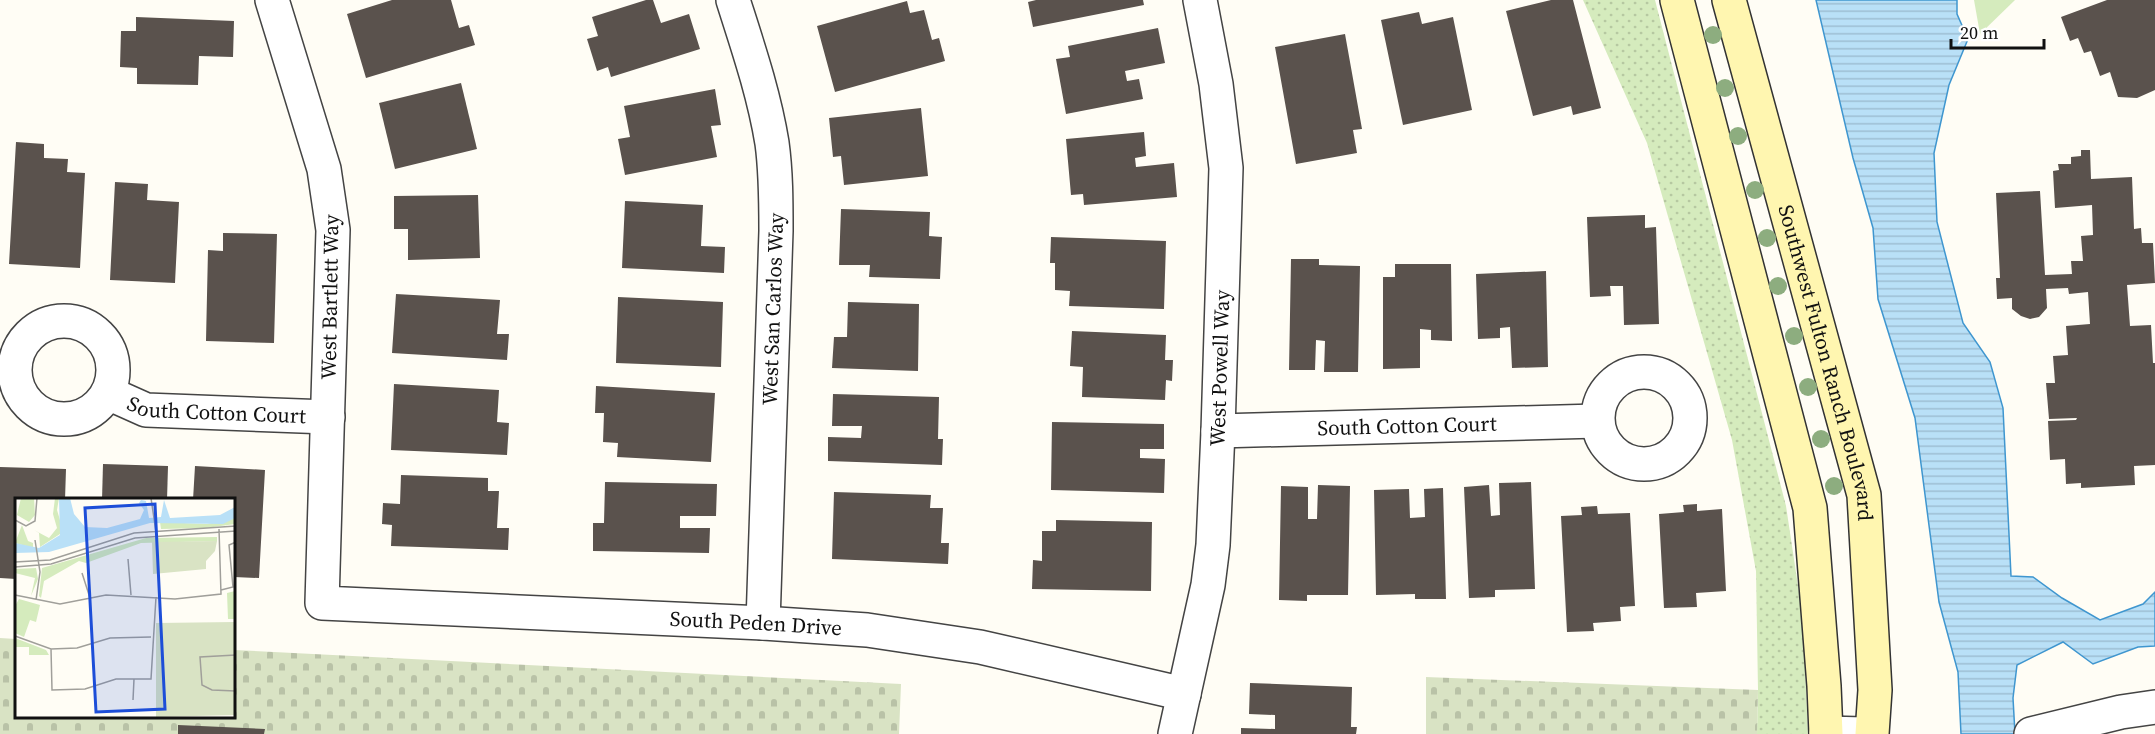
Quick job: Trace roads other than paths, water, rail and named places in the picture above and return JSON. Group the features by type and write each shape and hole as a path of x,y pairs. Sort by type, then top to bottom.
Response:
{"street":[{"name":"West Bartlett Way","path":"272,0 316,139 330,199 333,261 322,603"},
{"name":"West San Carlos Way","path":"733,0 764,101 772,144 776,187 763,623"},
{"name":"West Powell Way","path":"1174,734 1208,585 1214,535 1218,431 1226,168 1216,84 1201,0"},
{"path":"1677,0 1810,508 1826,733 1864,734"},
{"name":"Southwest Fulton Ranch Boulevard","path":"1729,0 1863,495 1875,690 1872,734"},
{"name":"South Cotton Court","path":"108,393 146,410 328,417"},
{"name":"South Cotton Court","path":"1218,431 1597,421"},
{"name":"South Peden Drive","path":"322,603 763,623 867,630 980,647 1184,694"},
{"path":"2031,734 2121,712 2155,707"}],"water":[{"path":"1816,0 1957,0 1957,14 1968,39 1949,85 1934,153 1937,222 1963,323 1990,362 2003,408 2011,576 2033,577 2062,598 2100,620 2143,604 2155,592 2155,646 2138,647 2093,664 2063,642 2017,665 2013,698 2015,734 1961,734 1958,672 1939,602 1915,418 1878,299 1873,228 1853,158"}]}
